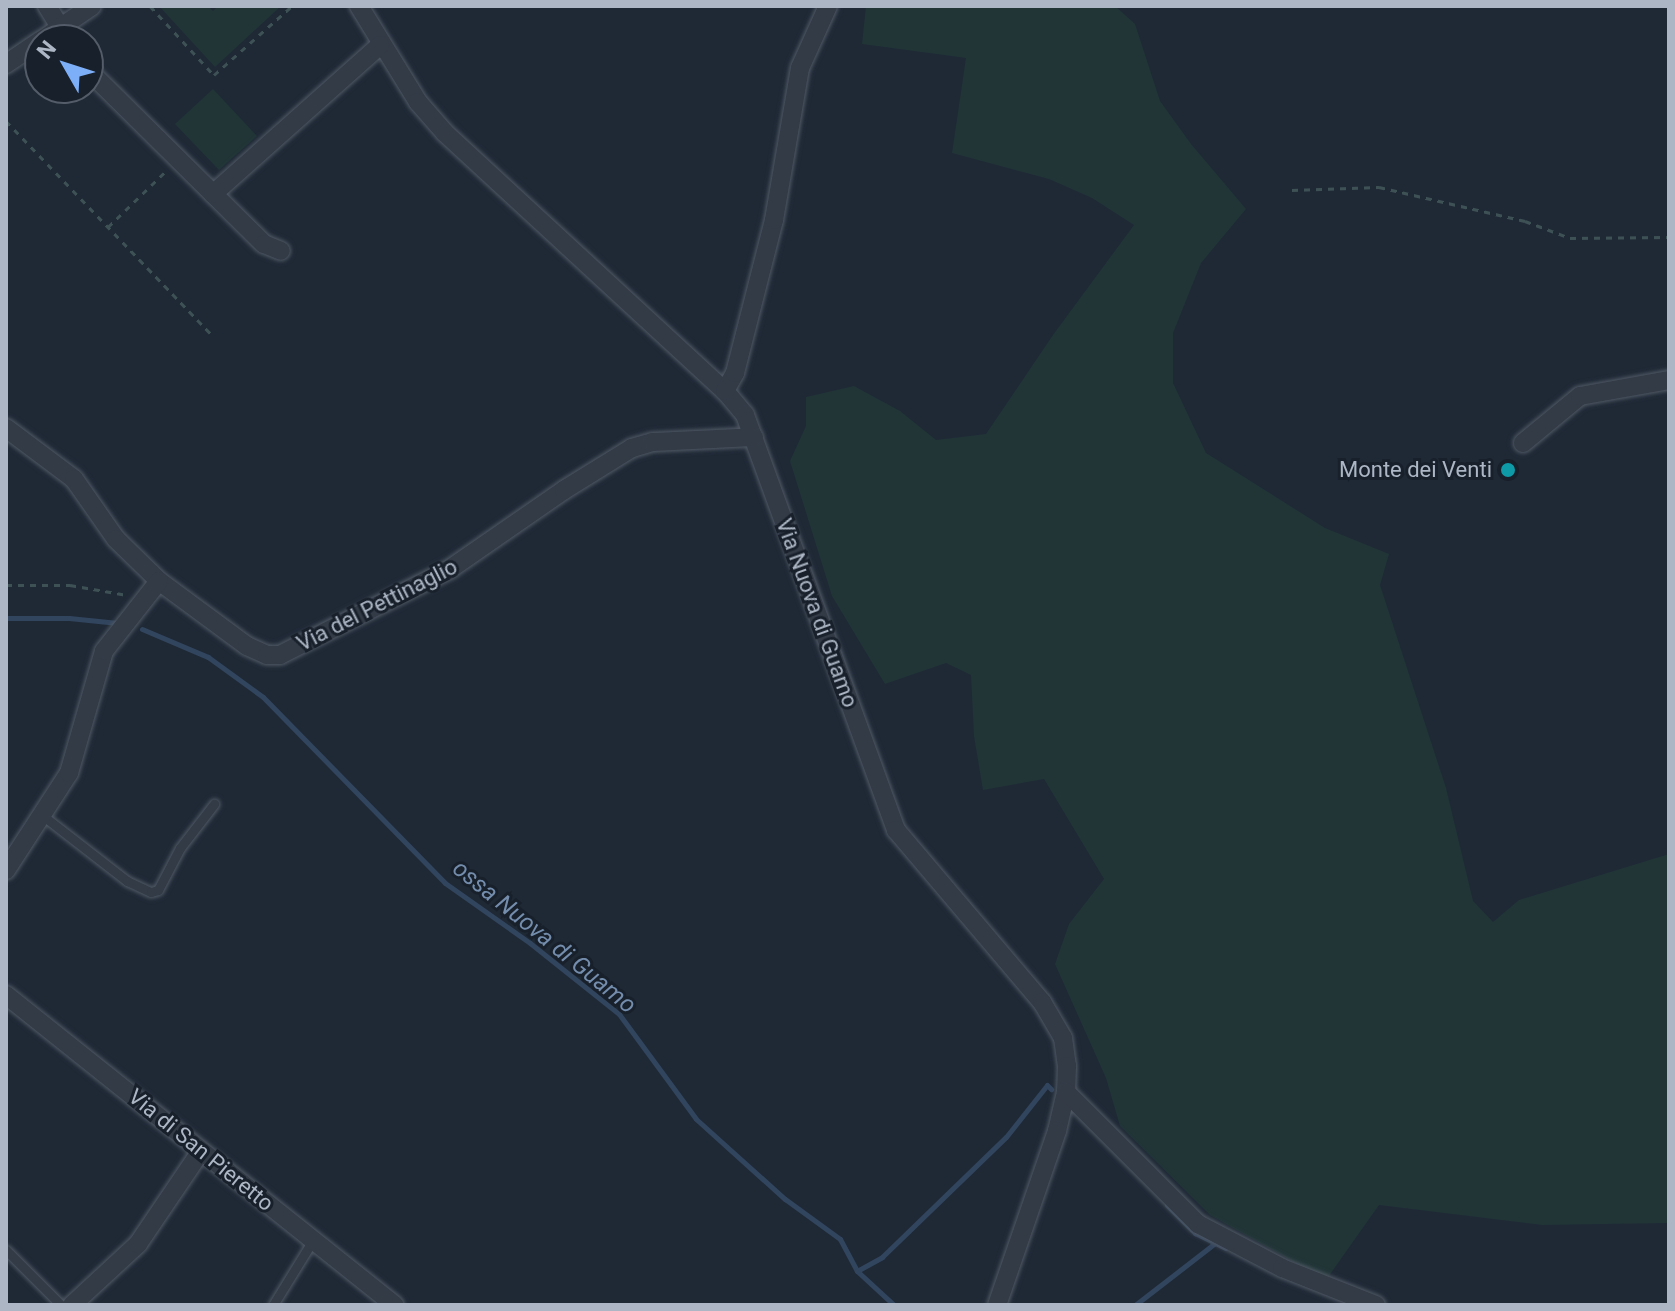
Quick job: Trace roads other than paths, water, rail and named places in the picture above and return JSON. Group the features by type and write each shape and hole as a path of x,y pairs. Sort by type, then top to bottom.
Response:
{"street":[{"path":"67,24 92,6"},
{"name":"Via Nuova di Guamo","path":"359,6 380,45 418,102 445,133 725,391 745,415 896,830 1042,1002 1063,1038 1066,1092 1057,1131 997,1305"},
{"path":"725,391 735,373 774,220 800,68 828,6"},
{"path":"213,194 380,45"},
{"path":"6,64 24,53"},
{"path":"104,86 264,244 281,251"},
{"path":"1523,443 1580,396 1669,380"},
{"name":"Via del Pettinaglio","path":"6,428 74,479 116,539 159,581 247,646 267,655 280,655 450,569 564,490 632,448 653,442 754,437"},
{"path":"6,870 69,773 104,651 159,581"},
{"name":"Via di San Pieretto","path":"6,995 395,1305"},
{"path":"1066,1092 1198,1224 1282,1268 1376,1305"},
{"path":"72,1305 138,1244 201,1151"}],"lane":[{"path":"42,815 127,881 151,892 158,890 180,848 214,804"},
{"path":"273,1305 313,1240"},
{"path":"6,1250 61,1305"}],"waterway":[{"path":"6,618 69,618 118,623"},
{"name":"ossa Nuova di Guamo","path":"142,629 208,657 263,697 445,883 530,943 619,1014 696,1119 785,1199 840,1239 857,1271 894,1305"},
{"path":"857,1271 882,1257 1006,1137 1047,1085 1051,1089"},
{"path":"1167,1205 1195,1233 1226,1248"},
{"path":"1135,1305 1214,1244"}],"place":[{"name":"Monte dei Venti","path":"1508,470"}]}
